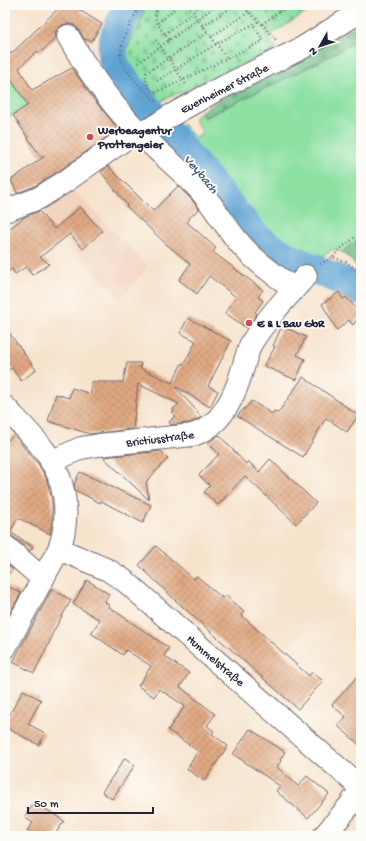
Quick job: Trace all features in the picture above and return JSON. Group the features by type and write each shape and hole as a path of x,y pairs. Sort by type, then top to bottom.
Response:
{"street":[{"name":"Euenheimer Straße","path":"5,211 39,198 125,139 320,39 361,11"},
{"path":"68,36 86,67 102,90 144,130 197,187 209,201 236,239 259,264 307,276"},
{"name":"Brictiusstraße","path":"51,462 82,448 197,434 205,430 221,416 229,404 236,390 251,344 307,276"},
{"path":"5,407 44,450 51,462 59,478 64,494 65,525 59,549 5,648"},
{"path":"5,546 43,579"},
{"name":"Hummelstraße","path":"59,549 108,570 125,581 361,789"},
{"path":"324,836 361,789"}],"path":[{"path":"140,5 125,37 121,52 122,59 126,70 170,116"},
{"path":"162,5 157,8 154,13 155,18 170,40"},
{"path":"158,23 179,5"},
{"path":"187,5 227,58"},
{"path":"165,34 202,5"},
{"path":"138,63 217,5"},
{"path":"203,26 235,5"},
{"path":"242,5 262,24 288,56"},
{"path":"211,37 248,11 254,5"},
{"path":"262,24 288,5"},
{"path":"157,81 216,44 259,21"},
{"path":"207,33 146,73 145,80 148,87 153,92 164,89 263,41 253,24"},
{"path":"156,40 197,101"},
{"path":"307,276 333,257 340,249 361,233"},
{"path":"333,257 346,262 361,274"}],"shaded area":[{"path":"70,187 148,266 120,300 37,208"}],"green space":[{"path":"118,5 146,5 139,27 129,44 130,70 159,102 158,106 163,110 145,122 107,73 104,63 102,54 104,38"},
{"path":"146,5 318,5 267,37 277,49 159,102 130,70 125,58 129,44 139,27"},
{"path":"361,23 361,38 323,60 204,118 200,112 212,104"},
{"path":"361,38 361,237 342,252 333,249 323,256 320,254 315,258 317,261 316,262 314,261 296,276 261,257 156,135 176,122 178,126 183,124 195,138 200,136 202,131 194,119 200,112 204,118 323,60"},
{"path":"5,71 28,105 5,120"},
{"path":"361,237 361,270 342,252"},
{"path":"326,264 340,264 361,279 361,288 326,268"},
{"path":"318,275 345,286 361,295 361,302 344,289 314,277"}],"building":[{"path":"62,5 81,5 79,10 102,24 92,41 84,39 74,25 62,25 57,31 55,31 56,38 40,53 37,51 19,68 32,90 72,68 91,96 118,129 59,171 33,187 17,193 11,180 45,156 40,156 13,115 28,105 9,77 5,81 5,44 11,54"},
{"path":"108,166 153,211 178,186 193,201 199,209 189,218 190,219 187,222 216,248 213,252 263,290 258,297 263,301 255,312 257,314 247,328 225,313 236,297 209,276 197,294 179,280 190,264 165,243 126,206 127,205 101,172"},
{"path":"80,207 102,231 83,249 70,234 40,257 49,264 32,275 26,267 15,274 12,269 5,274 5,232 26,216 39,211 54,229"},
{"path":"339,292 343,299 346,297 361,314 353,325 349,320 337,330 322,304"},
{"path":"188,318 231,341 208,386 218,391 210,407 177,387 176,388 198,412 201,417 200,418 189,423 171,425 169,422 175,416 172,413 174,411 173,409 179,404 138,384 133,429 90,434 48,421 56,394 69,398 72,388 91,394 91,382 123,382 127,363 141,363 140,368 172,383 182,363 184,364 196,341 180,333"},
{"path":"282,326 306,337 297,355 305,359 296,380 264,366 275,347 273,346"},
{"path":"5,327 36,370 21,381 12,368 5,373"},
{"path":"303,377 358,415 347,432 326,418 303,457 237,416 252,401 272,414 274,411 278,413"},
{"path":"14,435 39,465 46,478 52,499 52,522 50,534 18,518 10,532 33,547 30,551 13,537 5,534 5,443"},
{"path":"219,435 246,464 248,461 259,472 270,459 316,503 296,524 245,476 218,505 204,492 210,486 199,475 219,454 208,443"},
{"path":"161,451 168,458 146,482 149,500 103,457"},
{"path":"80,472 151,505 143,523 101,501 100,503 75,490 74,484"},
{"path":"156,546 194,579 197,576 222,598 225,595 244,612 241,615 309,676 312,672 323,681 298,709 175,600 139,565"},
{"path":"5,563 13,569 5,578"},
{"path":"87,580 109,594 105,602 110,606 109,607 169,648 164,656 189,673 180,687 215,714 207,726 214,731 212,734 228,746 204,781 187,769 198,751 168,730 185,706 159,689 154,697 138,686 151,666 126,650 123,655 91,633 100,620 73,604"},
{"path":"5,585 21,593 5,622"},
{"path":"52,589 71,600 51,636 52,637 34,673 13,662"},
{"path":"361,672 361,746 338,726 346,717 332,705"},
{"path":"23,690 41,700 28,724 45,733 39,745 5,727 5,723"},
{"path":"250,729 285,752 277,767 298,786 307,776 329,794 308,818 276,791 280,786 233,754"},
{"path":"125,758 135,765 112,799 102,792"},
{"path":"35,802 64,821 54,836 35,836 27,831 33,823 24,817"}],"waterway":[{"name":"Veybach","path":"129,5 116,34 112,50 116,67 125,81 254,235 266,244 292,259 334,277 361,291"}],"place":[{"name":"Werbeagentur Prottengeier","path":"90,137"},
{"name":"E & L Bau GbR","path":"249,323"}]}
